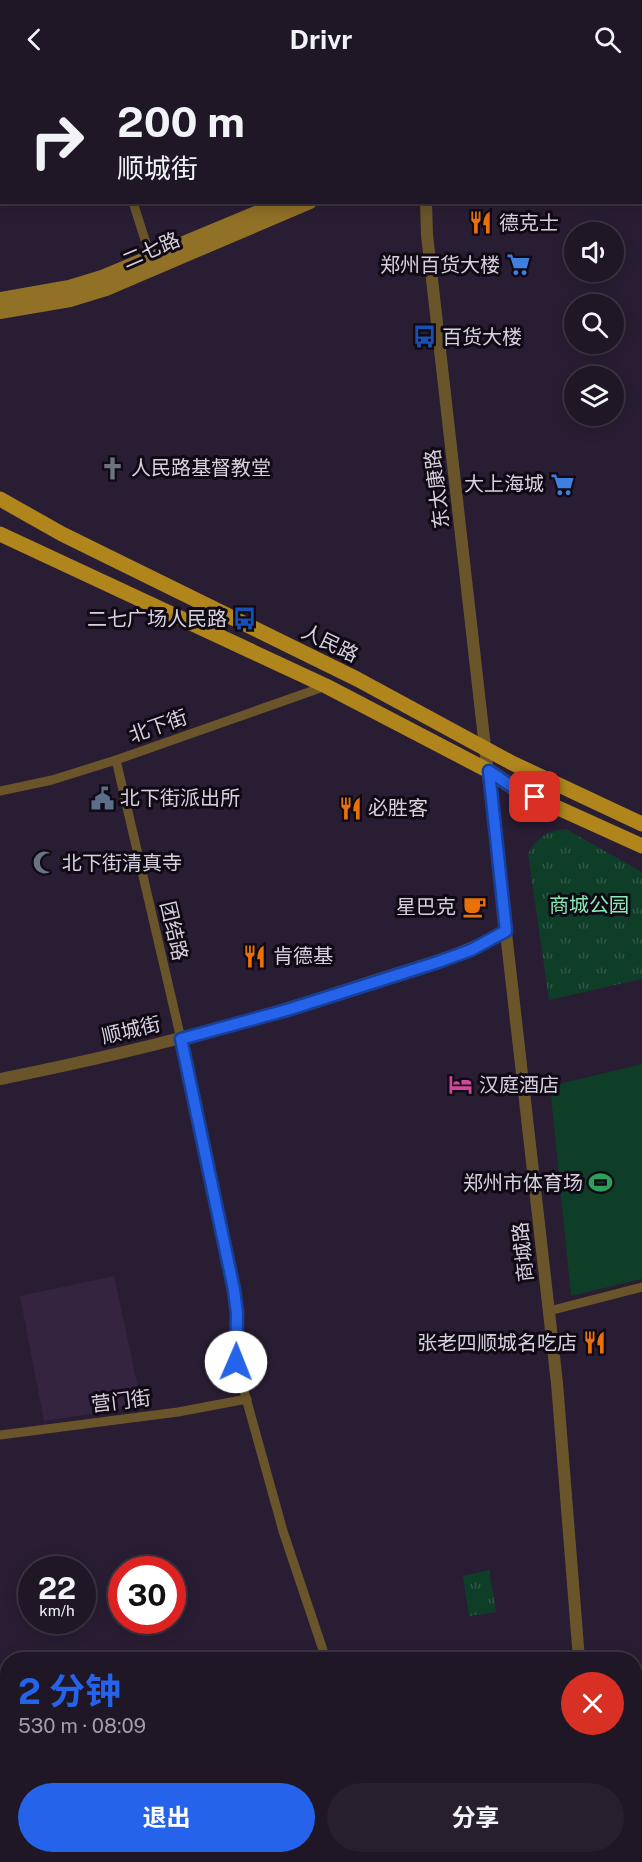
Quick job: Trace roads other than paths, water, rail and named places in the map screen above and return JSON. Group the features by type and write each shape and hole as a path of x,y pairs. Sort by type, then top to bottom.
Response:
{"main road":[{"name":"二七路","path":"0,298 69,287 151,259 277,204"},
{"name":"二七路","path":"0,312 70,300 106,289 305,204"},
{"name":"人民路","path":"0,499 62,534 357,679 512,763 642,824"},
{"name":"人民路","path":"0,534 326,686 489,771 514,788 642,846"}],"street":[{"path":"134,204 151,259"},
{"name":"东太康路","path":"426,204 427,235 489,771"},
{"name":"北下街","path":"0,791 52,780 116,760 326,686"},
{"name":"团结路","path":"116,760 181,1039 234,1290 237,1313 236,1362 297,1575 324,1652"},
{"name":"商城路","path":"489,771 549,1311 578,1652"},
{"name":"顺城街","path":"0,1079 181,1039 287,1010 438,962 471,950 506,931"},
{"path":"549,1311 642,1287"},
{"name":"营门街","path":"0,1435 209,1407 247,1399"}],"place":[{"name":"德克士","path":"481,223"},
{"name":"郑州百货大楼","path":"518,265"},
{"name":"百货大楼","path":"424,337"},
{"name":"人民路基督教堂","path":"113,468"},
{"name":"大上海城","path":"562,484"},
{"name":"二七广场人民路","path":"245,619"},
{"name":"北下街派出所","path":"102,798"},
{"name":"必胜客","path":"350,808"},
{"name":"北下街清真寺","path":"44,863"},
{"name":"星巴克","path":"474,907"},
{"name":"肯德基","path":"255,956"},
{"name":"汉庭酒店","path":"461,1085"},
{"name":"郑州市体育场","path":"601,1183"},
{"name":"张老四顺城名吃店","path":"595,1343"}],"park label":[{"name":"商城公园","path":"589,905"}]}
